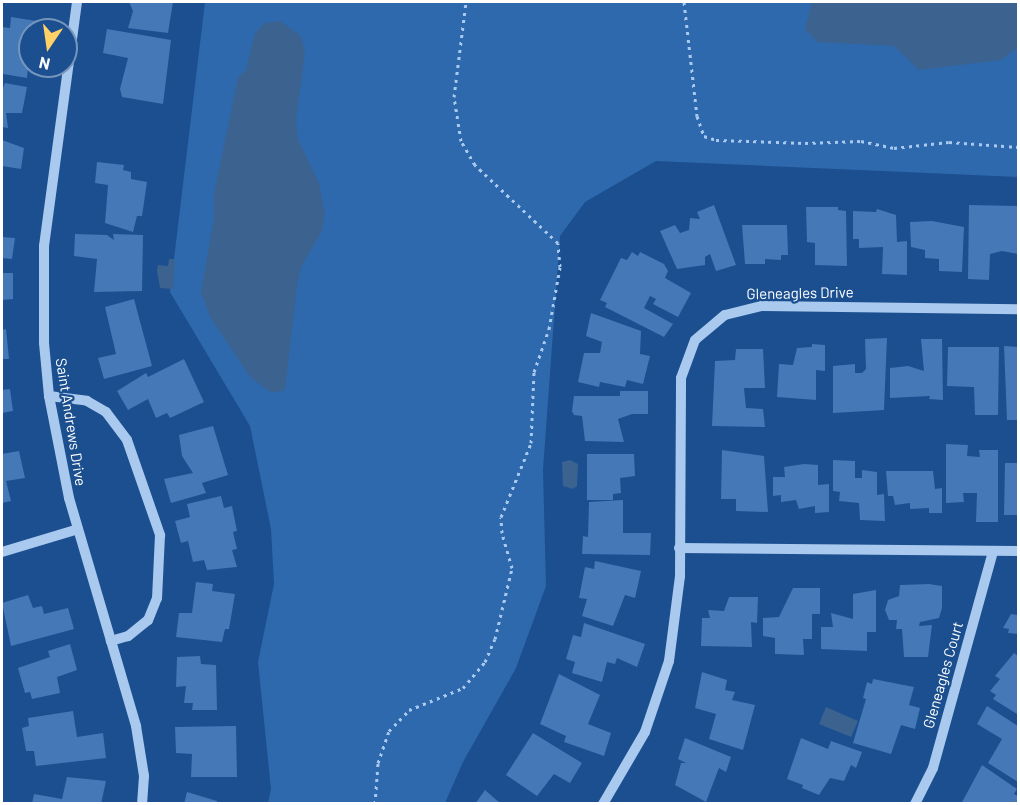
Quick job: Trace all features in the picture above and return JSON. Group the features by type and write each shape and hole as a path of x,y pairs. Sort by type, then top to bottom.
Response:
{"street":[{"name":"Saint Andrews Drive","path":"77,2 44,246 42,302 49,396 78,529 140,742 142,804"},
{"name":"Gleneagles Drive","path":"603,804 630,762 657,700 676,623 681,378 686,357 709,326 743,308 762,306 1018,309"},
{"path":"49,396 87,401 106,412 127,440 160,535 157,598 148,620 128,636 111,641"},
{"path":"2,552 78,529"},
{"path":"679,548 1018,551"},
{"name":"Gleneagles Court","path":"915,804 933,768 993,551"}],"path":[{"path":"375,804 378,763 389,731 409,710 463,688 480,669 495,639 512,568 501,532 501,517 531,443 534,372 549,329 560,267 558,243 476,165 461,141 454,97 466,2"},
{"path":"684,2 697,116 704,136 716,140 805,143 861,141 894,148 949,142 1018,147"}],"shaded area":[{"path":"205,2 1018,2 1018,177 656,161 585,202 560,236 543,470 546,586 516,668 463,762 445,803 268,803 271,789 258,662 274,584 271,529 250,426 170,292"},
{"path":"812,2 1018,2 1018,47 1001,60 919,70 894,46 817,42 805,29"},
{"path":"280,21 301,36 305,53 296,120 298,139 319,183 325,215 322,231 301,267 285,390 272,393 251,378 210,317 201,292 214,218 214,193 238,78 246,70 255,33 265,23"},
{"path":"169,259 175,259 173,289 160,288 158,265 168,266"},
{"path":"570,460 578,464 577,486 573,489 563,486 562,462"},
{"path":"826,707 858,721 851,737 819,724"}],"building":[{"path":"129,2 173,2 168,33 128,28 133,11"},
{"path":"11,17 18,18 18,76 3,74 2,69 2,27 10,28"},
{"path":"107,29 171,40 163,104 122,97 120,89 128,58 103,53"},
{"path":"5,83 27,87 22,113 6,113 8,128 2,127 2,90"},
{"path":"2,140 24,148 21,169 2,166"},
{"path":"97,162 124,165 123,170 131,172 131,179 147,182 142,216 137,216 133,232 105,223 108,185 95,183"},
{"path":"714,205 736,265 716,271 710,254 705,257 705,265 677,269 660,231 675,225 680,233 689,230 690,218 700,219 697,212"},
{"path":"969,205 1018,206 1018,254 1002,251 990,254 989,280 968,279"},
{"path":"806,207 838,207 838,210 846,211 847,266 815,265 815,243 807,242"},
{"path":"877,209 896,215 897,242 907,241 907,275 882,274 883,247 859,248 859,239 853,239 853,211 876,212"},
{"path":"932,221 964,227 962,272 939,271 939,259 925,258 925,250 911,247 910,222"},
{"path":"742,225 787,225 788,255 781,255 781,260 765,259 765,264 745,264"},
{"path":"75,234 107,235 114,240 113,234 143,235 142,291 94,292 97,259 74,256"},
{"path":"2,237 15,238 12,259 2,258"},
{"path":"632,252 638,256 640,252 664,264 668,271 665,278 691,293 678,317 653,304 656,299 650,296 644,308 673,324 664,337 605,307 607,303 600,300 621,258 627,260"},
{"path":"2,273 13,273 13,299 2,300"},
{"path":"134,299 152,366 104,379 98,358 116,354 105,307"},
{"path":"591,313 641,331 640,354 650,356 643,384 627,380 625,387 600,382 599,387 578,382 584,353 600,353 602,342 586,336"},
{"path":"6,329 9,359 2,359 2,330"},
{"path":"887,338 884,410 833,413 833,366 855,364 855,373 862,373 866,369 865,339"},
{"path":"921,339 942,339 943,400 929,399 930,396 890,398 890,368 908,366 924,371"},
{"path":"812,344 825,345 825,371 816,370 816,400 777,397 779,364 793,365 797,348 812,347"},
{"path":"1004,346 1018,347 1018,420 1007,420"},
{"path":"948,347 999,347 998,415 975,415 974,387 947,386"},
{"path":"736,349 763,349 765,388 744,388 746,408 763,409 765,427 712,426 715,361 735,360"},
{"path":"184,359 204,402 170,418 167,413 156,418 148,399 128,410 117,391 146,373 148,377"},
{"path":"10,389 13,411 2,413 2,390"},
{"path":"620,391 648,391 648,414 632,414 618,419 624,442 585,441 582,416 574,415 572,411 574,396 620,396"},
{"path":"213,426 228,475 202,483 206,493 171,503 164,479 193,473 182,456 179,435"},
{"path":"946,444 968,445 967,456 980,457 979,450 998,450 998,522 976,522 977,493 963,493 964,502 946,503"},
{"path":"722,450 764,456 768,512 736,511 736,499 721,499"},
{"path":"19,451 25,478 6,481 11,501 2,503 2,454"},
{"path":"587,454 634,454 635,476 620,478 621,493 613,494 613,500 587,500"},
{"path":"833,460 855,461 855,478 862,478 862,470 877,472 877,495 884,494 885,521 860,520 859,503 839,501 840,492 833,491"},
{"path":"1005,463 1018,463 1018,515 1004,515"},
{"path":"804,464 818,465 818,485 829,484 829,512 815,513 815,506 799,509 796,500 781,502 781,495 773,496 773,477 785,477 784,467"},
{"path":"886,471 933,471 935,489 942,488 942,513 929,513 929,508 910,509 910,503 895,505 893,496 888,496"},
{"path":"221,496 224,508 232,506 237,531 233,532 237,549 232,550 237,567 207,570 204,560 193,562 188,541 181,543 175,521 190,517 187,504"},
{"path":"623,500 623,533 651,533 650,555 582,554 583,536 588,537 589,502"},
{"path":"595,561 641,571 635,598 625,595 613,626 582,616 587,599 579,598 585,567 594,569"},
{"path":"196,582 213,584 212,591 235,594 229,629 225,629 222,642 176,637 179,613 192,613"},
{"path":"900,585 942,586 942,608 939,618 920,622 919,626 932,625 928,657 904,657 902,629 896,629 897,620 889,620 885,610 888,600 899,596"},
{"path":"793,588 820,588 820,614 812,614 812,639 803,639 804,655 775,654 775,638 763,636 763,618 779,617"},
{"path":"876,590 876,632 867,632 867,651 821,649 821,627 833,627 831,613 853,619 853,594"},
{"path":"28,595 33,608 42,606 44,614 68,608 74,629 11,646 2,603"},
{"path":"729,597 758,597 757,623 751,622 752,647 701,646 702,618 710,618 708,610 724,611"},
{"path":"1011,614 1018,615 1018,634 1008,633 1009,629 1003,628"},
{"path":"584,623 645,644 637,667 617,658 615,664 607,662 602,682 572,673 575,662 566,659 573,635 581,637"},
{"path":"70,644 77,670 57,677 60,693 32,699 30,692 25,693 18,668 50,657 48,651"},
{"path":"1014,653 1018,656 1017,714 993,699 996,695 990,691 1000,679 995,676"},
{"path":"200,656 201,664 216,665 217,710 192,710 193,703 184,703 186,686 176,687 177,657"},
{"path":"702,672 727,680 725,690 735,692 732,700 755,705 743,750 709,739 716,714 695,708"},
{"path":"559,674 600,695 588,724 611,733 604,756 564,742 566,736 540,724"},
{"path":"873,679 914,687 909,705 920,708 915,729 901,725 891,754 853,743 866,699 863,698 867,682 872,684"},
{"path":"987,706 1018,726 1018,782 988,763 1002,739 977,724"},
{"path":"73,711 77,737 103,733 106,758 36,766 34,751 26,751 22,728 29,726 28,718"},
{"path":"236,726 237,777 191,777 192,754 176,753 175,727"},
{"path":"533,733 582,763 570,783 554,774 537,796 506,775"},
{"path":"685,738 731,757 726,772 719,768 706,802 675,785 681,763 686,763 678,759"},
{"path":"801,738 828,749 831,741 862,752 856,768 851,765 844,781 830,778 819,795 802,788 803,785 787,779"},
{"path":"982,765 1017,789 1014,794 1018,796 1018,804 961,804"},
{"path":"67,777 106,781 101,804 32,804 34,794 62,799"},
{"path":"485,790 501,804 475,804"},
{"path":"187,792 217,801 217,804 184,804"}]}
